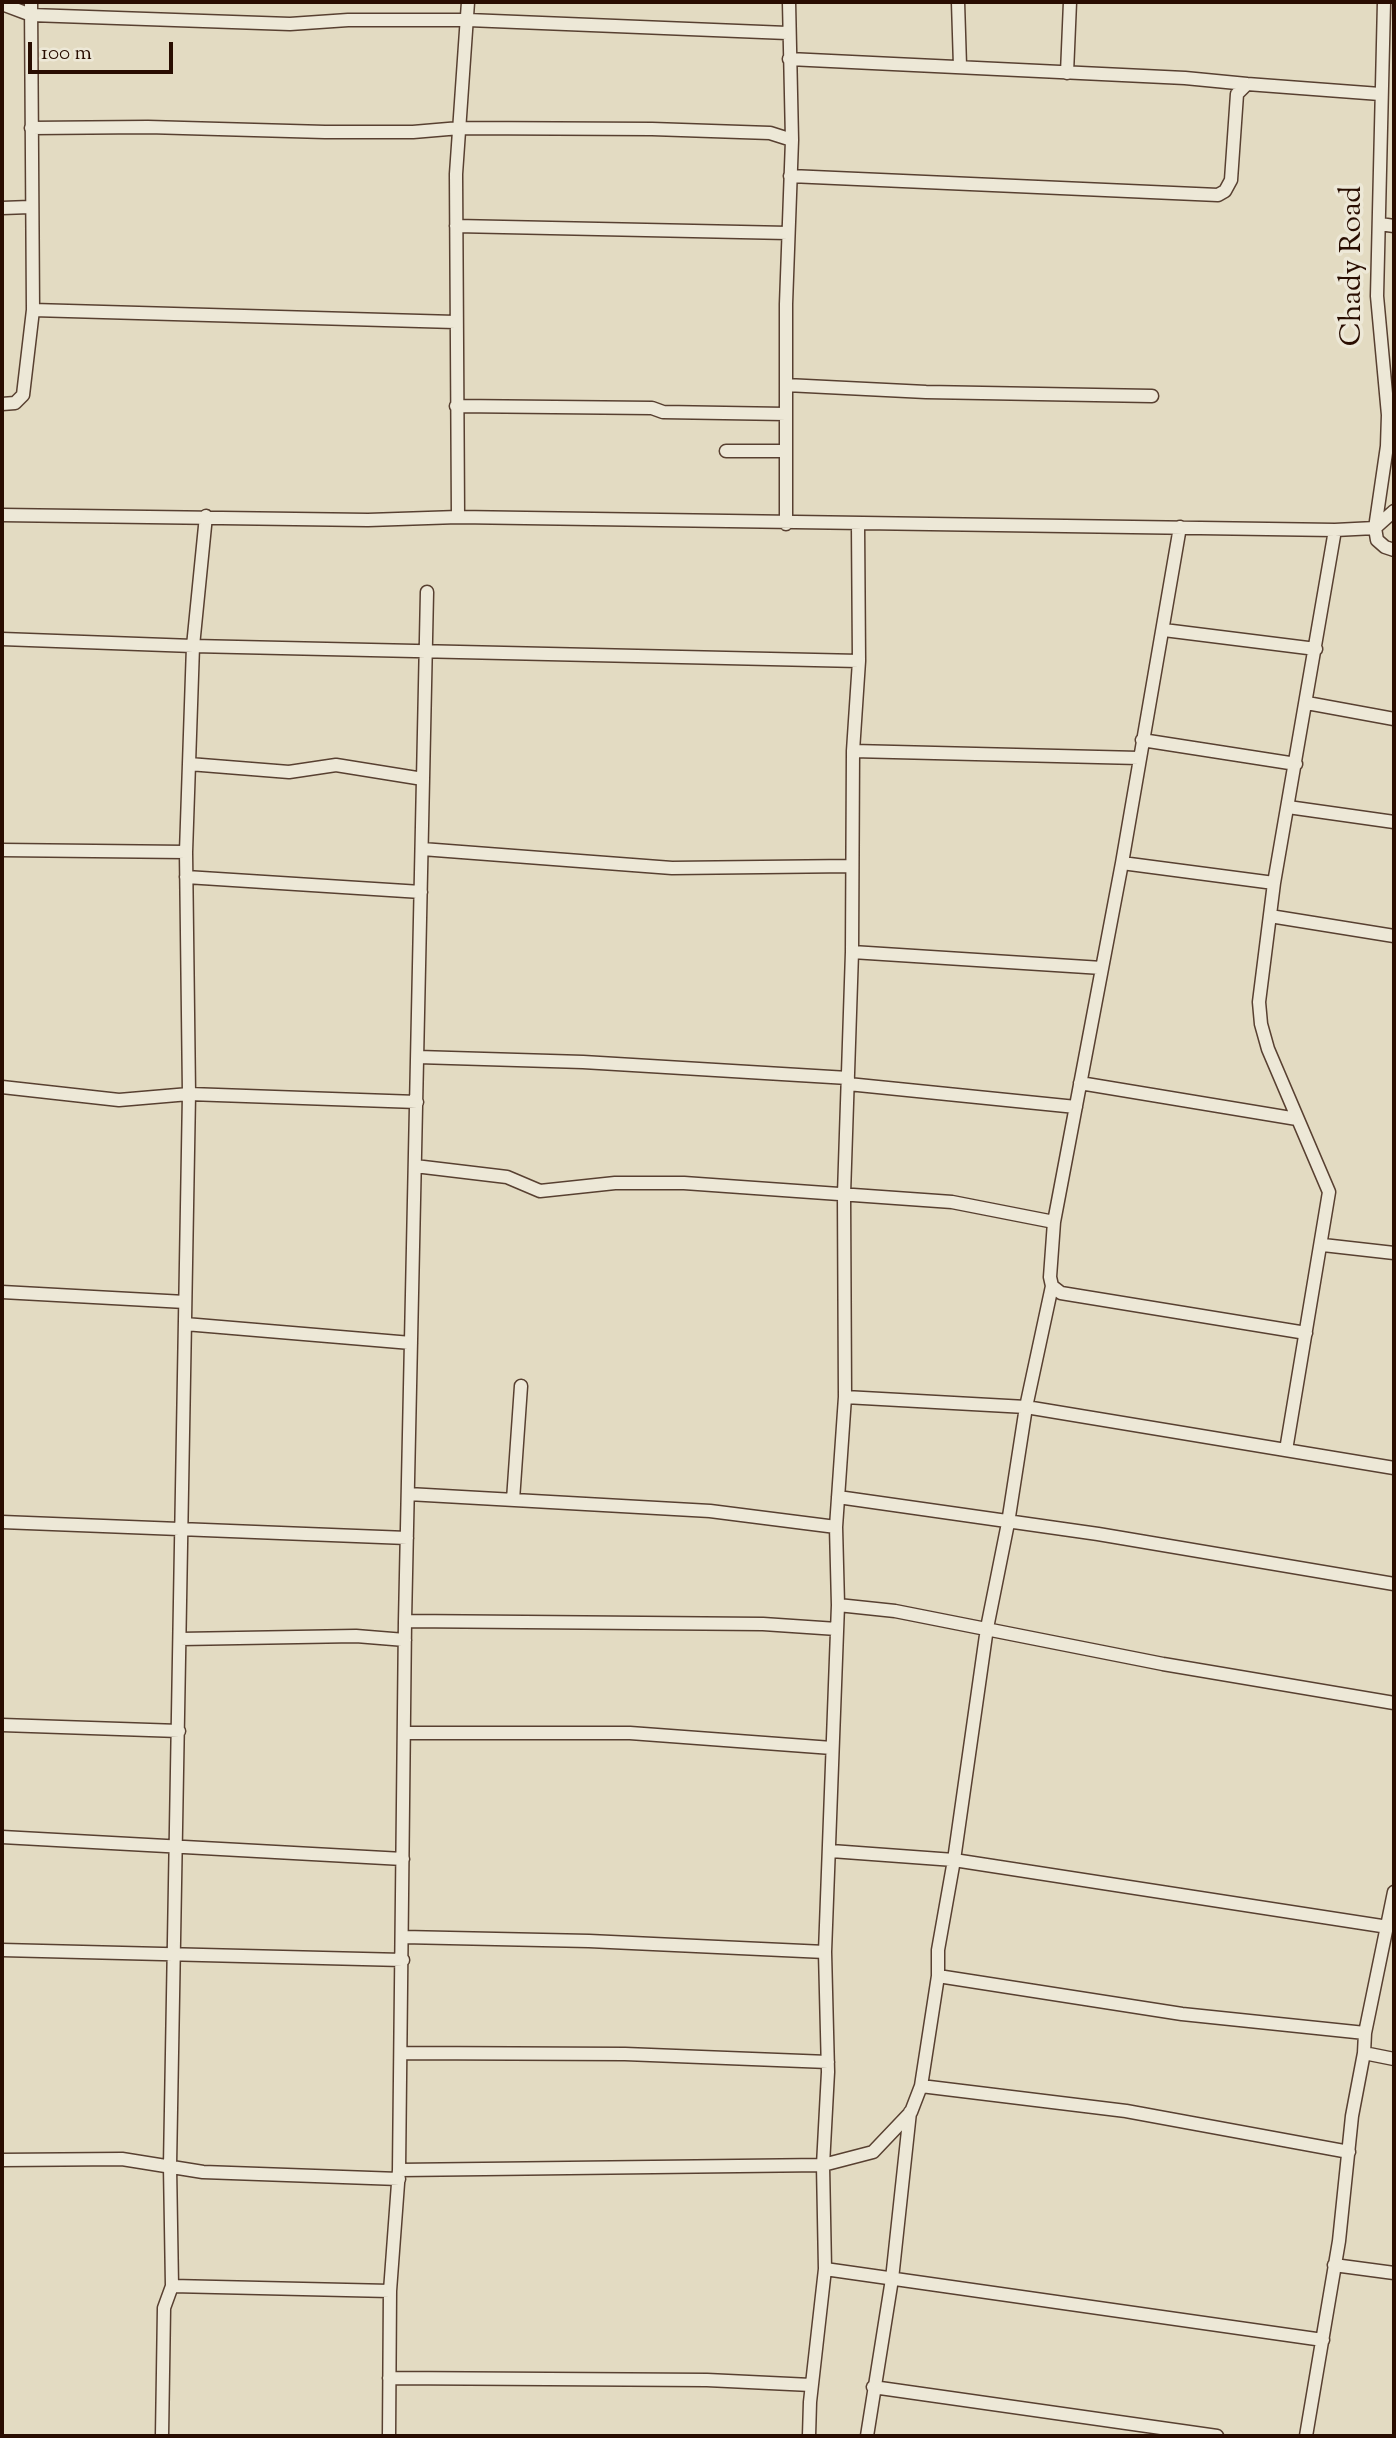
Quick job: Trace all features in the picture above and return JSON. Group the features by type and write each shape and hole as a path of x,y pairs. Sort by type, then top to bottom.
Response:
{"street":[{"path":"458,517 456,226 468,2"},
{"path":"786,524 788,233 792,140 789,2"},
{"path":"958,2 960,66"},
{"path":"1067,73 1070,2"},
{"name":"Chady Road","path":"1375,528 1387,446 1388,415 1377,296 1380,94 1389,25 1384,2"},
{"path":"2,4 20,8 290,24 348,20 468,20 788,33"},
{"path":"2,404 15,403 23,395 33,310 30,207 31,8"},
{"path":"789,59 1185,78 1380,94"},
{"path":"790,176 1218,195 1225,191 1231,180 1237,94 1247,84"},
{"path":"32,128 148,127 413,132 460,128 757,132 792,140"},
{"path":"2,208 30,207"},
{"path":"1380,224 1394,226"},
{"path":"456,226 788,233"},
{"path":"33,310 455,321"},
{"path":"786,385 926,392 1152,396"},
{"path":"456,406 652,408 663,412 786,414"},
{"path":"726,451 786,452"},
{"path":"2,515 368,520 458,517 786,524 1335,530 1375,528 1394,511"},
{"path":"162,2436 164,2308 172,2286 170,2166 176,1952 180,1530 189,1094 186,852 193,646 206,516"},
{"path":"809,2436 811,2385 825,2269 823,2165 828,2062 825,1952 831,1851 838,1605 836,1527 845,1397 844,1194 852,952 853,751 859,661 858,525"},
{"path":"867,2436 892,2278 911,2112 921,2086 937,1976 938,1950 954,1860 986,1628 1008,1523 1026,1407 1052,1286 1049,1277 1054,1222 1122,863 1180,527"},
{"path":"1375,528 1377,540 1394,550"},
{"path":"1286,1450 1323,1245 1329,1200 1328,1183 1297,1119 1261,1024 1259,1002 1274,883 1335,530"},
{"path":"390,2436 390,2291 399,2175 405,1621 427,592"},
{"path":"1164,630 1316,649"},
{"path":"2,639 859,661"},
{"path":"1307,703 1394,719"},
{"path":"1142,740 1296,764"},
{"path":"853,751 1139,758"},
{"path":"189,764 289,772 336,765 423,779"},
{"path":"1288,807 1394,822"},
{"path":"422,849 672,868 852,866"},
{"path":"2,850 186,852"},
{"path":"1122,863 1274,883"},
{"path":"186,877 421,892"},
{"path":"1270,916 1394,936"},
{"path":"852,952 1102,968"},
{"path":"418,1056 610,1063 848,1081 1076,1107"},
{"path":"1080,1083 1297,1119"},
{"path":"2,1087 119,1100 189,1094 417,1102"},
{"path":"415,1166 507,1177 540,1191 615,1183 684,1183 952,1202 1054,1222"},
{"path":"1323,1245 1394,1253"},
{"path":"1052,1286 1061,1293 1306,1333"},
{"path":"2,1292 186,1302"},
{"path":"185,1324 411,1343"},
{"path":"513,1500 521,1386"},
{"path":"845,1397 1026,1407 1394,1468"},
{"path":"408,1494 710,1511 836,1527"},
{"path":"838,1497 1098,1534 1394,1584"},
{"path":"2,1522 407,1538"},
{"path":"838,1605 895,1611 1122,1656 1394,1703"},
{"path":"405,1621 763,1624 837,1629"},
{"path":"180,1639 356,1636 405,1640"},
{"path":"2,1725 179,1731"},
{"path":"404,1733 630,1733 832,1748"},
{"path":"2,1837 403,1859"},
{"path":"831,1851 954,1860 1388,1927"},
{"path":"1306,2436 1335,2265 1352,2116 1365,2034 1394,1892"},
{"path":"403,1937 825,1952"},
{"path":"2,1950 176,1952 403,1960"},
{"path":"937,1976 1182,2014 1365,2034"},
{"path":"401,2053 612,2053 828,2062"},
{"path":"1364,2053 1394,2059"},
{"path":"921,2086 1126,2110 1349,2152"},
{"path":"2,2160 122,2159 202,2172 399,2175 823,2165 873,2152 911,2112"},
{"path":"1335,2265 1394,2273"},
{"path":"825,2269 1323,2340"},
{"path":"172,2286 390,2291"},
{"path":"389,2378 707,2380 811,2385"},
{"path":"873,2387 1217,2436"}]}
